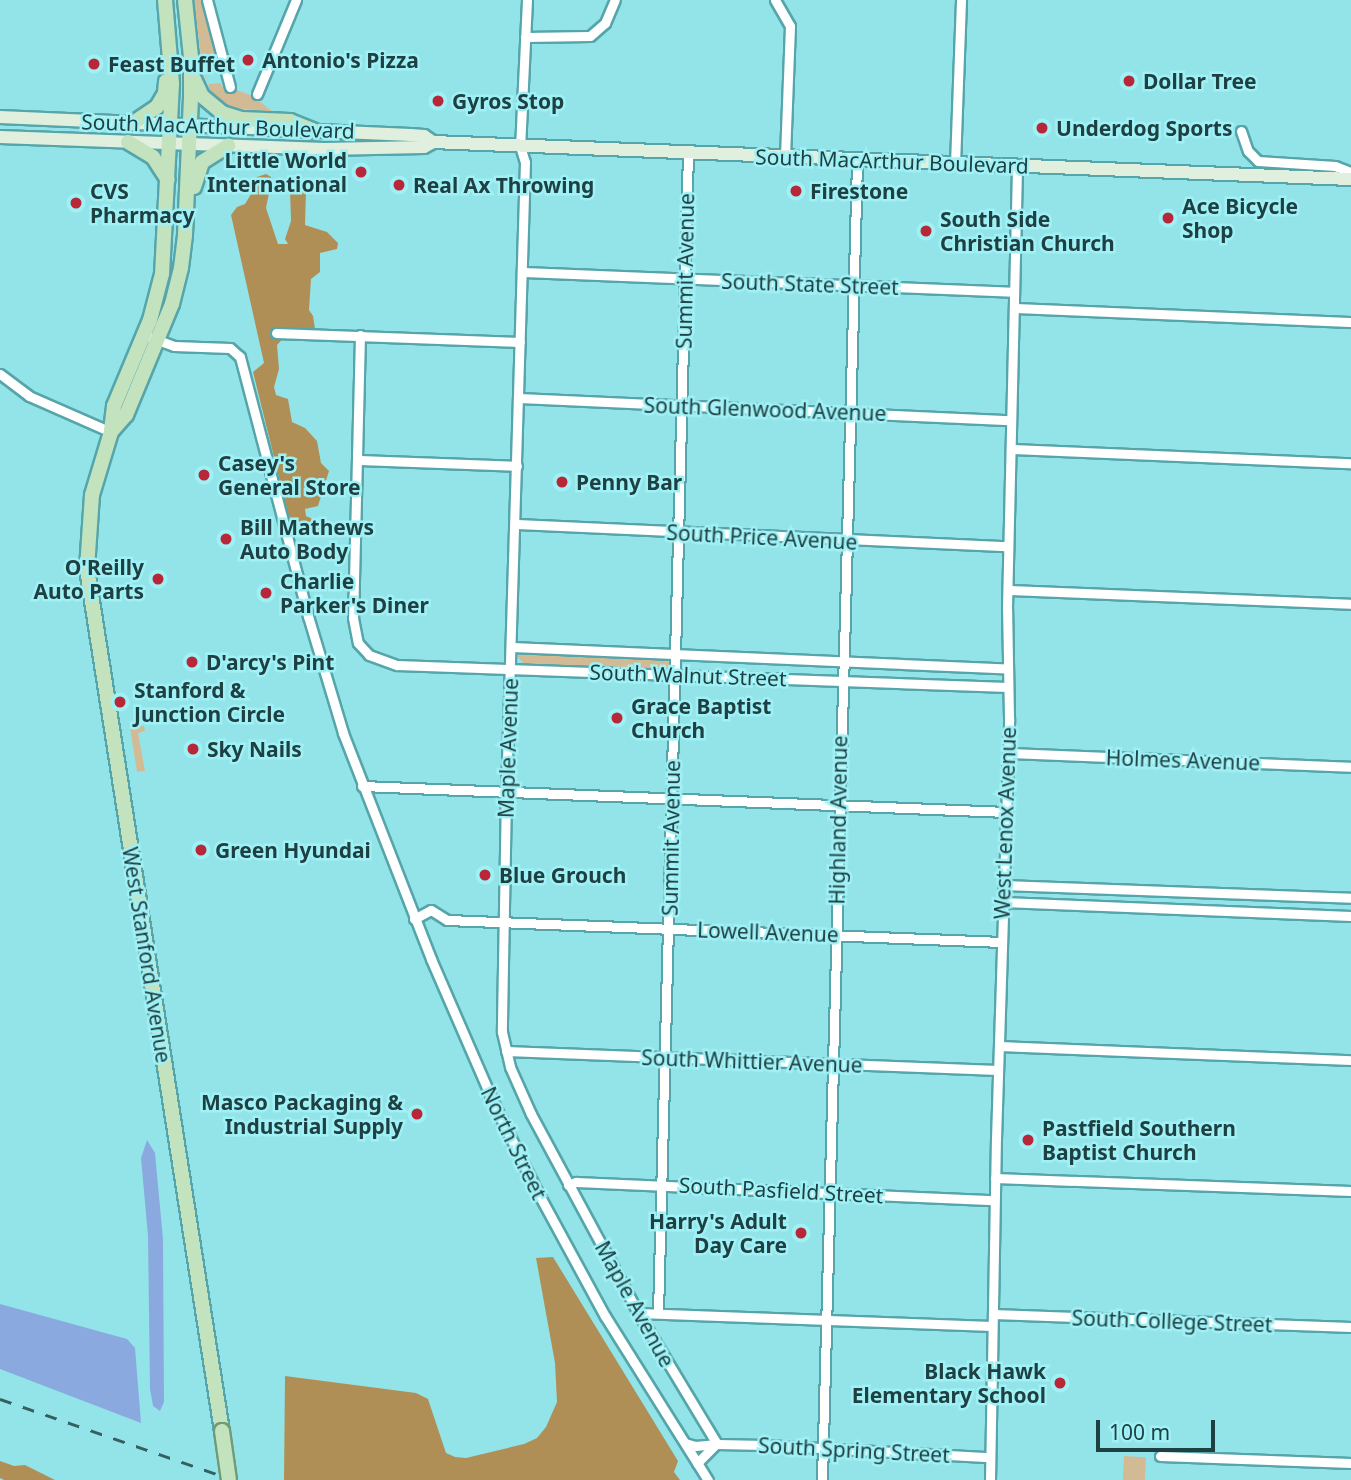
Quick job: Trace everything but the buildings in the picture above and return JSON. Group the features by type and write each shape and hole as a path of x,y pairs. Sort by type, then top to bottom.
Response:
{"main road":[{"path":"133,123 157,107 165,93 159,8 163,0"},
{"name":"West Stanford Avenue","path":"163,0 171,59 171,124 162,274 151,338 126,415 111,432 92,495 87,534 88,582 229,1480"},
{"path":"185,0 193,76 202,96 222,113 242,119 290,121 315,131"},
{"name":"West Stanford Avenue","path":"151,338 174,294 185,235 191,60"},
{"name":"South MacArthur Boulevard","path":"0,117 424,136 433,142 520,146 1351,179"},
{"name":"South MacArthur Boulevard","path":"0,137 324,149 424,147 433,142"},
{"path":"128,142 153,157 168,181"},
{"path":"185,235 192,225 196,173 207,158 228,146"}],"street":[{"path":"207,0 230,87"},
{"path":"257,94 296,0"},
{"name":"Maple Avenue","path":"527,0 520,146 525,162 503,922 502,1020 506,1051 531,1114 568,1185 638,1313 717,1444"},
{"path":"525,37 574,39 590,36 605,23 615,0"},
{"path":"775,0 790,26 785,157"},
{"path":"955,164 961,0"},
{"path":"1241,131 1248,151 1258,161 1335,166 1351,173"},
{"name":"Summit Avenue","path":"657,1313 680,533 688,153"},
{"name":"Highland Avenue","path":"822,1480 851,286 857,159"},
{"name":"West Lenox Avenue","path":"990,1480 1003,885 1012,753 1007,669 1008,546 1017,166"},
{"name":"South State Street","path":"522,272 1014,292"},
{"path":"1014,308 1351,322"},
{"path":"276,332 520,341"},
{"path":"360,335 357,460 517,466"},
{"name":"North Street","path":"151,338 183,347 230,348 240,357 321,662 362,786 468,1049 520,1160 605,1316 708,1480"},
{"path":"0,374 29,396 111,432"},
{"name":"South Glenwood Avenue","path":"518,398 1012,420"},
{"path":"1011,449 1351,463"},
{"name":"South Walnut Street","path":"357,460 353,618 358,643 369,655 397,665 1008,687"},
{"name":"South Price Avenue","path":"516,524 1008,546"},
{"path":"1008,590 1351,604"},
{"name":"South Walnut Street","path":"512,648 1007,669"},
{"name":"Holmes Avenue","path":"1012,753 1351,767"},
{"path":"362,786 1006,812"},
{"path":"1003,885 1351,898"},
{"path":"1244,912 1245,893"},
{"path":"1003,902 1351,916"},
{"name":"Lowell Avenue","path":"414,919 431,910 447,919 1002,942"},
{"path":"999,1046 1351,1060"},
{"name":"South Whittier Avenue","path":"506,1051 998,1070"},
{"path":"995,1178 1351,1191"},
{"name":"South Pasfield Street","path":"568,1185 576,1182 662,1185 995,1200"},
{"path":"638,1313 992,1326"},
{"name":"South College Street","path":"993,1314 1351,1327"},
{"name":"South Spring Street","path":"685,1443 699,1447 717,1444 990,1457"},
{"path":"697,1462 717,1444"},
{"path":"1160,1456 1351,1464"}],"shaded area":[{"path":"194,0 201,0 219,65 217,71 206,75 208,83 202,65"},
{"path":"220,83 226,92 237,90 253,96 273,112 233,108 219,100 208,84"},
{"path":"266,174 271,177 271,183 266,208 278,244 288,244 285,239 291,221 290,191 299,185 306,190 305,225 327,232 338,243 337,249 320,253 320,272 311,279 309,310 315,329 289,332 277,345 279,369 274,387 276,395 288,399 292,422 305,428 317,441 321,463 329,471 318,506 305,509 306,516 322,523 322,533 292,530 253,372 264,363 231,215 237,207 245,204 256,186 257,177"},
{"path":"529,652 666,659 671,664 666,670 526,666 517,656"},
{"path":"144,726 145,731 138,733 145,771 137,772 130,728"},
{"path":"553,1257 678,1461 674,1472 680,1480 284,1480 285,1376 416,1393 428,1399 446,1453 455,1457 466,1458 524,1444 537,1438 546,1427 557,1402 555,1363 536,1258"},
{"path":"1124,1456 1146,1457 1145,1480 1123,1480"},
{"path":"0,1461 14,1466 25,1465 55,1480 4,1480 0,1478"}],"water":[{"path":"147,1140 155,1153 163,1239 164,1402 160,1411 153,1406 150,1389 148,1236 141,1158"},
{"path":"0,1304 127,1339 135,1348 141,1423 0,1369"}],"railway":[{"path":"0,1399 234,1480"}],"place":[{"name":"Antonio's Pizza","path":"248,60"},
{"name":"Feast Buffet","path":"94,64"},
{"name":"Dollar Tree","path":"1129,81"},
{"name":"Gyros Stop","path":"438,101"},
{"name":"Underdog Sports","path":"1042,128"},
{"name":"Little World International","path":"361,172"},
{"name":"Real Ax Throwing","path":"399,185"},
{"name":"Firestone","path":"796,191"},
{"name":"CVS Pharmacy","path":"76,203"},
{"name":"Ace Bicycle Shop","path":"1168,218"},
{"name":"South Side Christian Church","path":"926,231"},
{"name":"Casey's General Store","path":"204,475"},
{"name":"Penny Bar","path":"562,482"},
{"name":"Bill Mathews Auto Body","path":"226,539"},
{"name":"O'Reilly Auto Parts","path":"158,579"},
{"name":"Charlie Parker's Diner","path":"266,593"},
{"name":"D'arcy's Pint","path":"192,662"},
{"name":"Stanford & Junction Circle","path":"120,702"},
{"name":"Grace Baptist Church","path":"617,718"},
{"name":"Sky Nails","path":"193,749"},
{"name":"Green Hyundai","path":"201,850"},
{"name":"Blue Grouch","path":"485,875"},
{"name":"Masco Packaging & Industrial Supply","path":"417,1114"},
{"name":"Pastfield Southern Baptist Church","path":"1028,1140"},
{"name":"Harry's Adult Day Care","path":"801,1233"},
{"name":"Black Hawk Elementary School","path":"1060,1383"}]}
